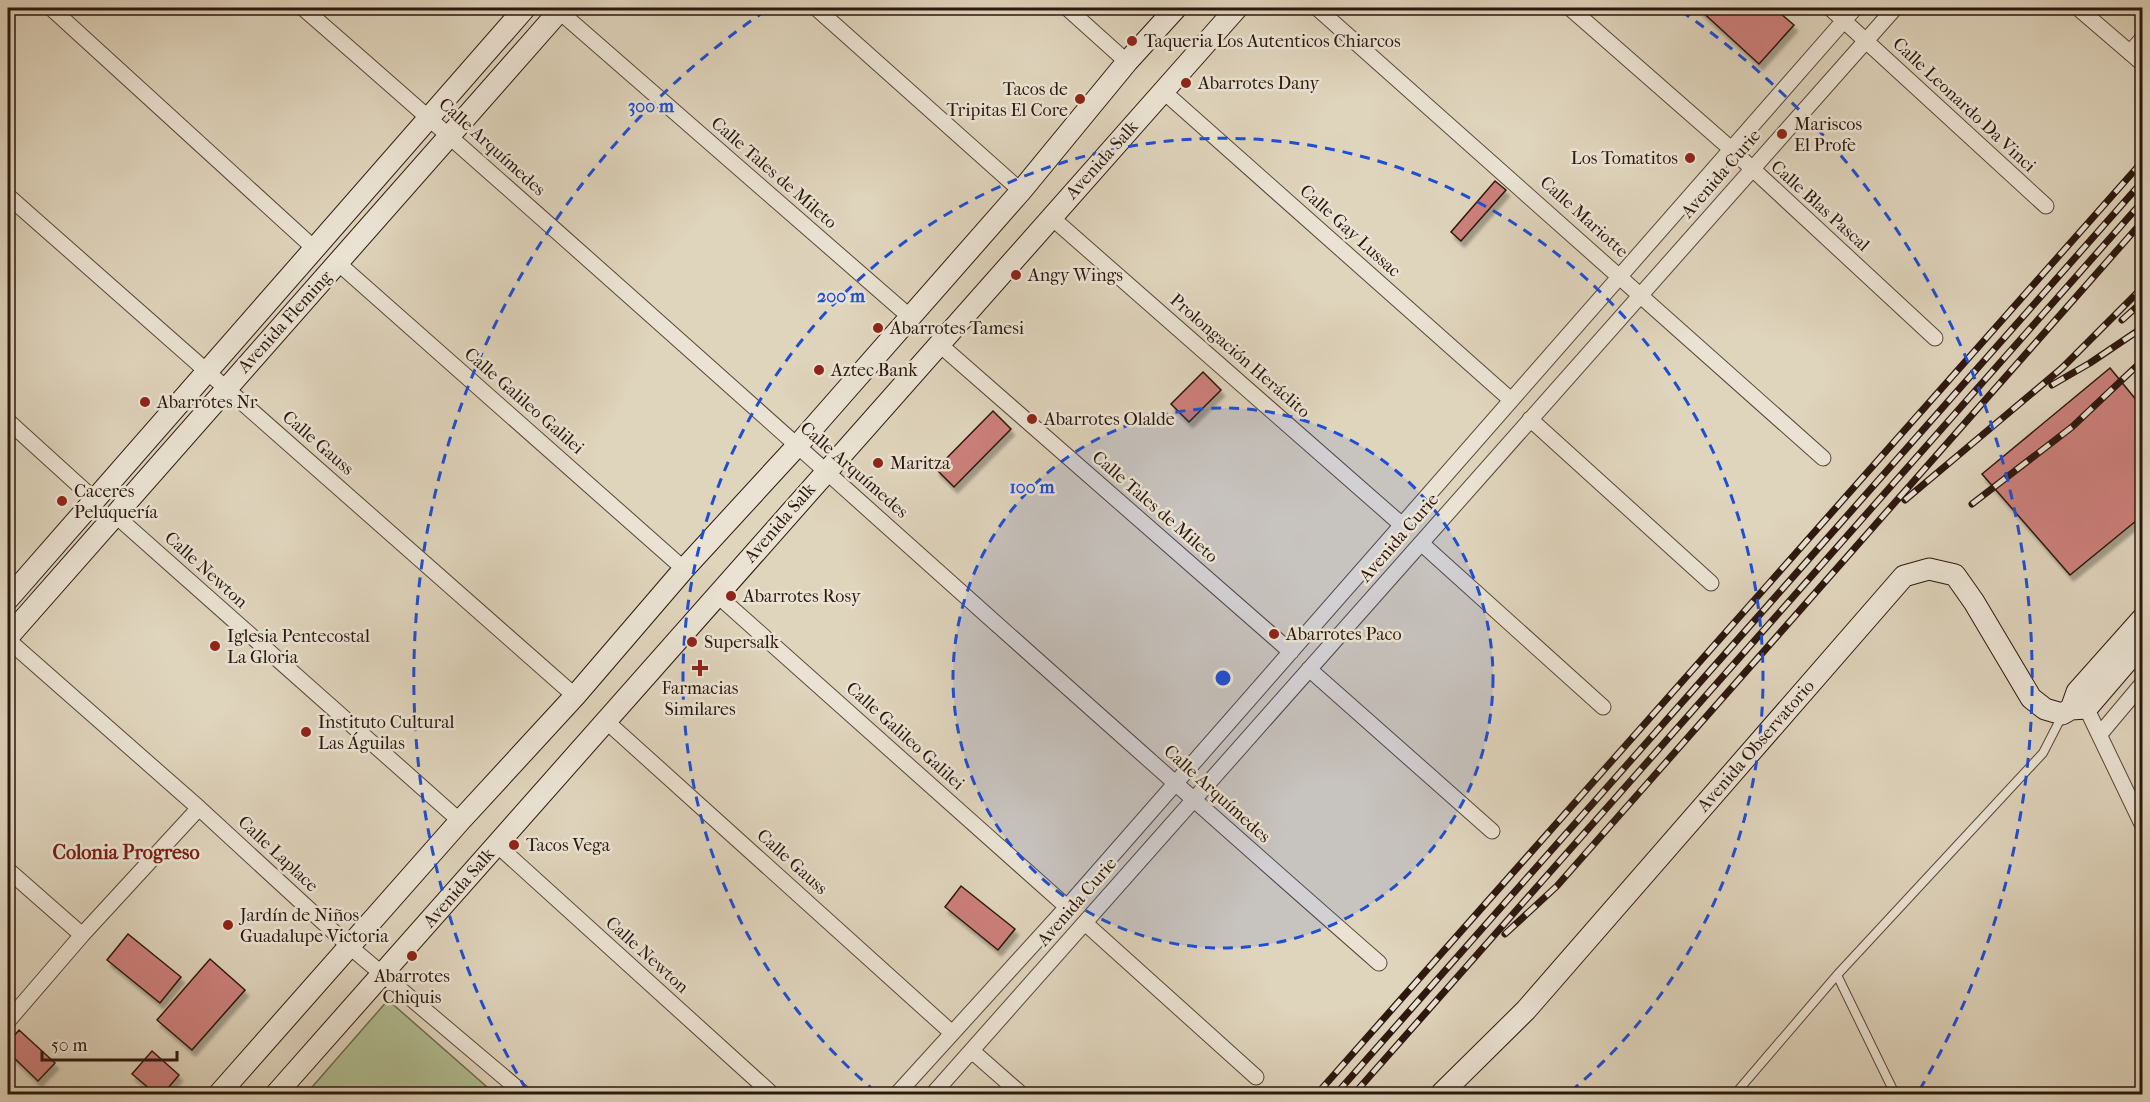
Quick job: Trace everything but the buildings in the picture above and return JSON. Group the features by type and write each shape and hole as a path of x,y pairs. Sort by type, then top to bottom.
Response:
{"main road":[{"name":"Avenida Fleming","path":"8,599 525,8"},
{"path":"219,1095 1022,191 1127,62 1176,8"},
{"name":"Avenida Salk","path":"276,1095 826,470 1237,8"},
{"name":"Avenida Fleming","path":"8,638 561,9"},
{"name":"Avenida Observatorio","path":"1441,1095 1526,1010 1904,576 1929,568 1955,575 1974,602 2031,698 2045,709 2075,706"},
{"path":"2075,706 2142,618"},
{"path":"2075,706 2142,644"}],"street":[{"path":"51,8 315,249"},
{"name":"Calle Arquímedes","path":"303,8 450,135 1193,800 1379,963"},
{"path":"816,8 1022,191"},
{"path":"1067,8 1127,62"},
{"name":"Calle Mariotte","path":"1317,8 1823,458"},
{"name":"Calle Blas Pascal","path":"1570,8 1731,149 1751,170 1935,338"},
{"name":"Calle Leonardo Da Vinci","path":"1830,8 2046,206"},
{"name":"Avenida Curie","path":"897,1095 1291,652 1855,8"},
{"name":"Avenida Curie","path":"933,1095 1895,8"},
{"path":"2078,8 2142,63"},
{"name":"Calle Tales de Mileto","path":"561,9 910,317"},
{"path":"2130,52 2142,39"},
{"name":"Calle Gay Lussac","path":"1163,91 1512,400"},
{"name":"Calle Gauss","path":"8,196 575,696"},
{"name":"Prolongación Heráclito","path":"1051,218 1402,525"},
{"name":"Calle Galileo Galilei","path":"338,262 684,569"},
{"name":"Calle Tales de Mileto","path":"939,344 1291,652"},
{"path":"1530,419 1711,583"},
{"path":"8,421 95,500"},
{"name":"Calle Newton","path":"115,515 460,821"},
{"path":"1421,543 1603,707"},
{"name":"Calle Galileo Galilei","path":"717,595 1067,906"},
{"name":"Calle Laplace","path":"8,638 199,808 349,946 524,1095"},
{"path":"1309,669 1492,831"},
{"path":"2100,734 2142,684"},
{"path":"2075,706 2100,734 2142,824"},
{"name":"Calle Gauss","path":"606,720 952,1033"},
{"path":"8,1021 82,935 199,808"},
{"name":"Calle Newton","path":"496,844 772,1095"},
{"path":"8,870 82,935"},
{"path":"1085,923 1256,1077"},
{"path":"972,1051 1021,1095"}],"lane":[{"path":"1735,1095 1838,975 2043,753 2075,706"},
{"path":"1838,975 1895,1095"}],"green space":[{"path":"388,1000 495,1094 306,1094"}],"railway":[{"path":"1317,1094 2142,162"},
{"path":"1336,1094 2142,182"},
{"path":"1354,1094 2142,202"},
{"path":"1505,934 1557,886 2142,222"},
{"path":"1905,500 2062,368 2142,288"},
{"path":"2122,320 2142,302"},
{"path":"2052,385 2142,328"},
{"path":"1972,504 2072,427 2142,361"}],"place":[{"name":"Taqueria Los Autenticos Chiarcos","path":"1132,41"},
{"name":"Abarrotes Dany","path":"1186,83"},
{"name":"Tacos de Tripitas El Core","path":"1080,99"},
{"name":"Mariscos El Profe","path":"1782,134"},
{"name":"Los Tomatitos","path":"1690,158"},
{"name":"Angy Wings","path":"1016,275"},
{"name":"Abarrotes Tamesi","path":"878,328"},
{"name":"Aztec Bank","path":"819,370"},
{"name":"Abarrotes Nr","path":"145,402"},
{"name":"Abarrotes Olalde","path":"1032,419"},
{"name":"Maritza","path":"878,463"},
{"name":"Caceres Peluquería","path":"62,501"},
{"name":"Abarrotes Rosy","path":"731,596"},
{"name":"Abarrotes Paco","path":"1274,634"},
{"name":"Supersalk","path":"692,642"},
{"name":"Iglesia Pentecostal La Gloria","path":"215,646"},
{"name":"Farmacias Similares","path":"700,668"},
{"name":"Instituto Cultural Las Águilas","path":"306,732"},
{"name":"Tacos Vega","path":"514,845"},
{"name":"Jardín de Niños Guadalupe Victoria","path":"228,925"},
{"name":"Abarrotes Chiquis","path":"412,956"}],"district":[{"name":"Colonia Progreso","path":"126,852"}]}
